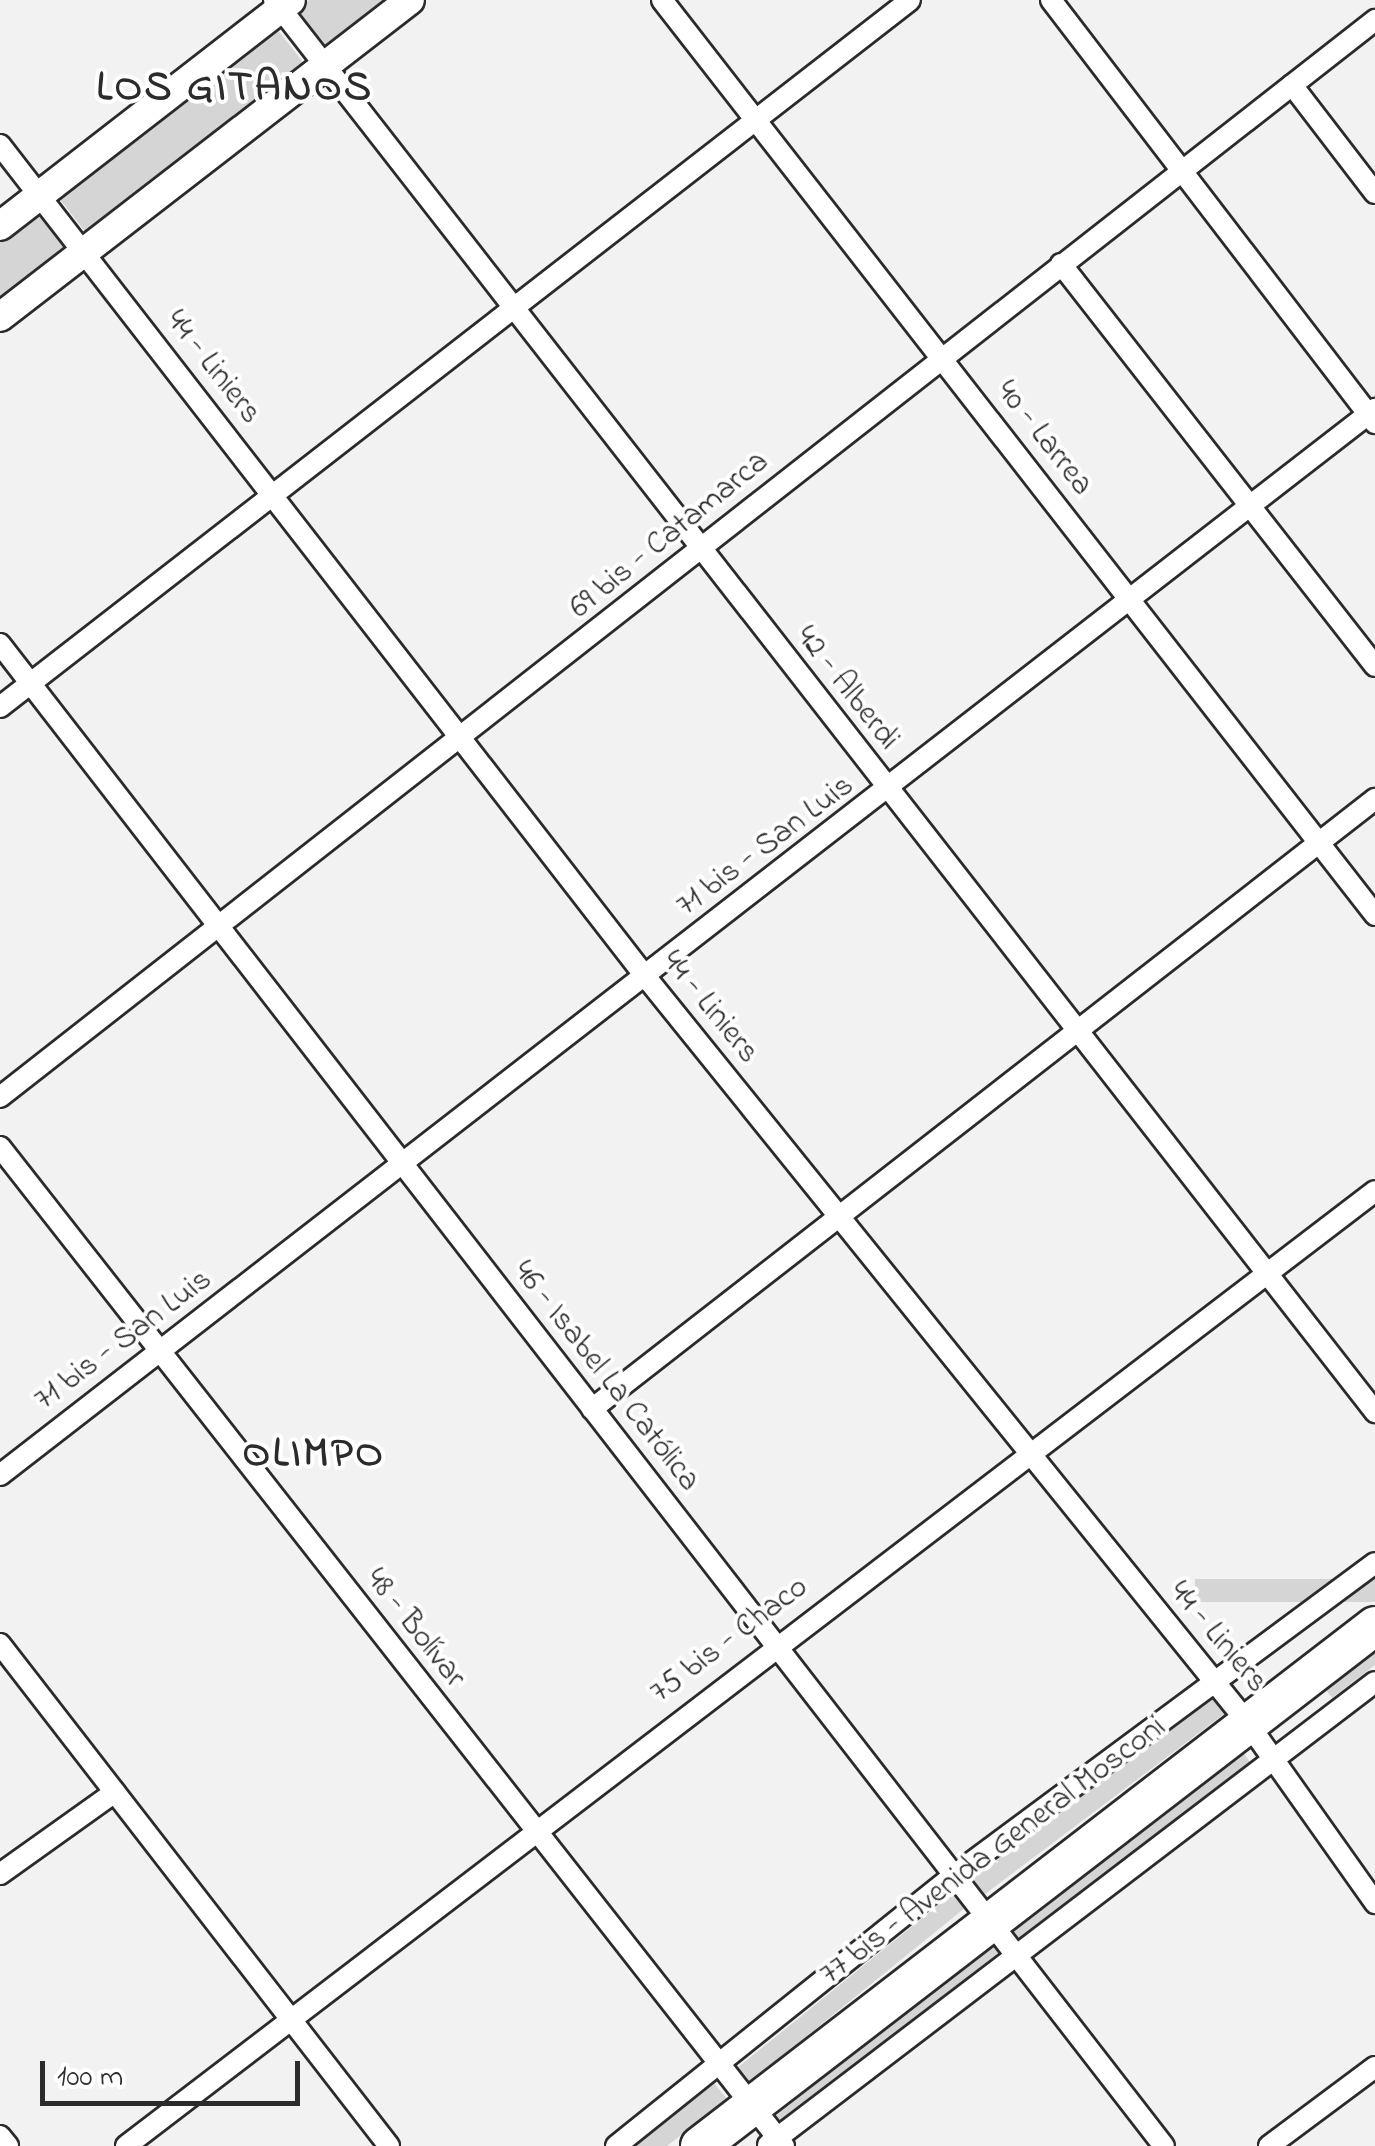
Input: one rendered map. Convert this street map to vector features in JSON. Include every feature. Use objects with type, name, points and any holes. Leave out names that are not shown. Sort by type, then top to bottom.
[{"type":"highway","name":"77 bis - Avenida General Mosconi","points":[[700,2146],[990,1916],[1375,1626]]},
{"type":"main road","points":[[0,317],[410,0]]},
{"type":"main road","points":[[0,226],[282,3]]},
{"type":"street","name":"40 - Larrea","points":[[662,0],[1375,915]]},
{"type":"street","points":[[0,706],[275,498],[910,0]]},
{"type":"street","points":[[1051,0],[1373,416]]},
{"type":"street","name":"42 - Alberdi","points":[[282,3],[324,66],[512,311],[1076,1036],[1375,1412]]},
{"type":"street","name":"69 bis - Catamarca","points":[[0,1096],[463,740],[941,356],[1183,174],[1375,20]]},
{"type":"street","points":[[1292,85],[1375,194]]},
{"type":"street","name":"44 - Liniers","points":[[0,145],[646,976],[1024,1452],[1247,1722],[1269,1763],[1375,1904]]},
{"type":"street","points":[[1061,264],[1375,666]]},
{"type":"street","name":"71 bis - San Luis","points":[[0,1475],[158,1350],[406,1168],[646,976],[888,792],[1128,598],[1373,416]]},
{"type":"street","name":"46 - Isabel La Católica","points":[[0,644],[222,925],[953,1876],[990,1916],[1164,2146]]},
{"type":"street","points":[[592,1409],[1076,1036],[1375,798]]},
{"type":"street","name":"48 - Bolívar","points":[[0,1147],[752,2105],[776,2143]]},
{"type":"street","name":"75 bis - Chaco","points":[[126,2146],[531,1828],[1375,1190]]},
{"type":"street","name":"77 bis - Avenida General Mosconi","points":[[616,2146],[953,1876],[1375,1563]]},
{"type":"street","points":[[0,1644],[388,2146]]},
{"type":"street","points":[[776,2143],[1017,1953],[1375,1682]]},
{"type":"street","points":[[3,1867],[115,1792]]},
{"type":"street","points":[[1269,2146],[1375,2067]]},
{"type":"street","points":[[0,2136],[8,2146]]},
{"type":"shaded area","points":[[309,0],[389,0],[328,48],[297,9]]},
{"type":"shaded area","points":[[274,25],[305,64],[87,234],[57,195]]},
{"type":"shaded area","points":[[36,212],[67,251],[0,303],[0,240]]},
{"type":"shaded area","points":[[1195,1579],[1375,1579],[1375,1602],[1195,1602]]},
{"type":"shaded area","points":[[1375,1642],[1375,1665],[1332,1698],[1321,1683]]},
{"type":"shaded area","points":[[1216,1695],[1228,1711],[984,1895],[972,1879]]},
{"type":"shaded area","points":[[1238,1747],[1250,1762],[1024,1945],[1012,1930]]},
{"type":"shaded area","points":[[952,1894],[964,1909],[746,2086],[734,2071]]},
{"type":"shaded area","points":[[992,1941],[1000,1951],[782,2128],[774,2118]]},
{"type":"shaded area","points":[[713,2082],[727,2099],[667,2146],[631,2146]]},
{"type":"district","name":"LOS GITANOS","points":[[235,89]]},
{"type":"district","name":"OLIMPO","points":[[314,1455]]}]
